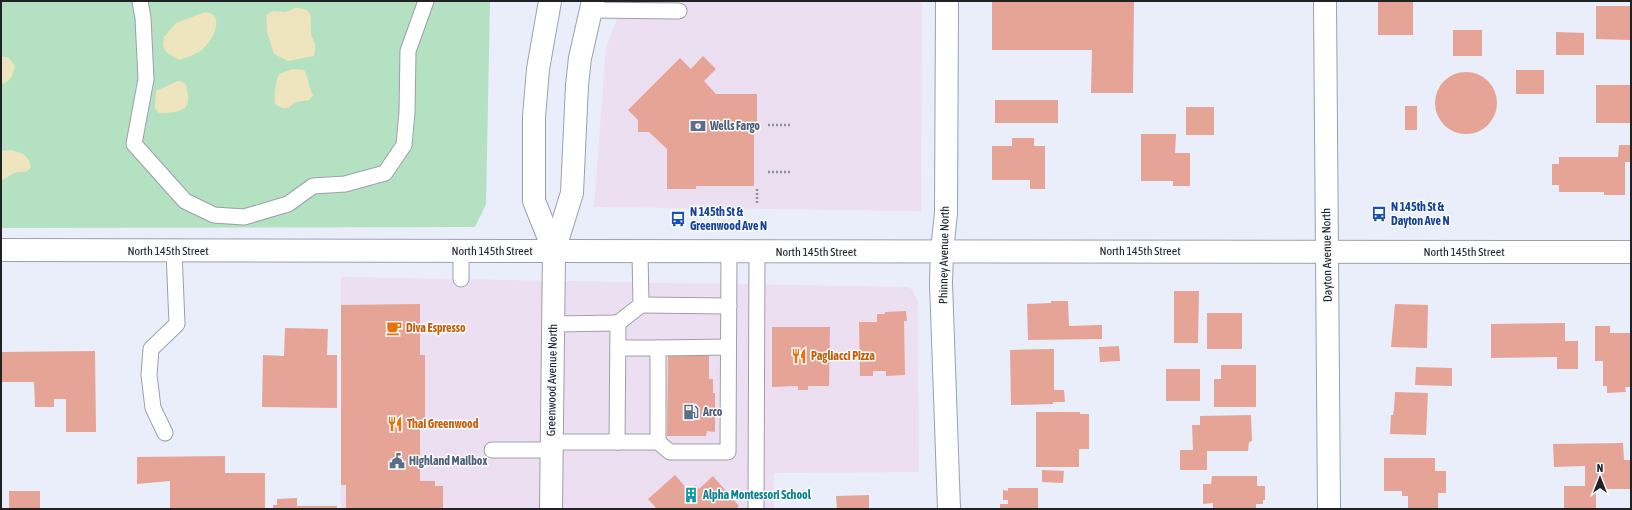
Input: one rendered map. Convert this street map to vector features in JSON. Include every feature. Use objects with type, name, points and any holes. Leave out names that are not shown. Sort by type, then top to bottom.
[{"type":"main road","name":"Greenwood Avenue North","points":[[538,1],[543,33],[534,117],[534,201],[554,252]]},
{"type":"main road","points":[[543,33],[550,1]]},
{"type":"main road","name":"Phinney Avenue North","points":[[948,1],[946,214],[942,251],[949,509]]},
{"type":"main road","name":"Dayton Avenue North","points":[[1325,1],[1329,509]]},
{"type":"main road","name":"Greenwood Avenue North","points":[[551,509],[554,252],[572,193],[577,85],[580,58],[592,5]]},
{"type":"main road","name":"North 145th Street","points":[[1,250],[554,252],[1631,252]]},
{"type":"lane","points":[[140,1],[143,18],[146,79],[134,144],[185,201],[214,215],[244,217],[288,204],[313,186],[345,184],[385,173],[404,145],[407,112],[408,51],[426,1]]},
{"type":"lane","points":[[592,5],[679,11]]},
{"type":"lane","points":[[165,433],[153,408],[149,375],[151,349],[177,324],[174,251]]},
{"type":"lane","points":[[461,251],[461,279]]},
{"type":"lane","points":[[640,252],[641,305]]},
{"type":"lane","points":[[492,450],[617,442],[658,442],[670,452],[728,452],[729,252]]},
{"type":"lane","points":[[756,509],[758,252]]},
{"type":"lane","points":[[553,324],[618,323],[641,305],[729,306]]},
{"type":"lane","points":[[617,442],[619,348],[618,323]]},
{"type":"lane","points":[[619,348],[728,347]]},
{"type":"lane","points":[[658,348],[658,442]]},
{"type":"path","points":[[768,125],[790,125]]},
{"type":"path","points":[[768,172],[790,172]]},
{"type":"path","points":[[757,190],[757,204]]},
{"type":"shaded area","points":[[624,1],[922,1],[921,211],[594,207],[606,47]]},
{"type":"shaded area","points":[[341,277],[908,287],[913,290],[918,303],[919,472],[774,473],[774,509],[341,509]]},
{"type":"green space","points":[[1,1],[490,1],[486,204],[475,227],[1,228]]},
{"type":"sand","points":[[295,8],[306,10],[310,14],[311,32],[315,45],[315,51],[314,56],[288,61],[274,54],[267,32],[266,15],[272,11],[286,12]]},
{"type":"sand","points":[[205,12],[212,14],[215,18],[216,24],[212,37],[204,48],[195,54],[179,60],[166,52],[163,45],[164,37],[176,23]]},
{"type":"sand","points":[[1,56],[9,58],[15,66],[11,77],[8,81],[2,84]]},
{"type":"sand","points":[[293,69],[304,70],[313,95],[310,100],[296,102],[288,108],[282,108],[275,104],[275,93],[279,74]]},
{"type":"sand","points":[[178,81],[185,83],[188,99],[185,108],[175,112],[159,113],[155,108],[156,91]]},
{"type":"sand","points":[[11,150],[25,155],[29,160],[31,168],[26,172],[18,172],[1,181],[1,151]]},
{"type":"building","points":[[992,1],[1134,1],[1133,93],[1091,93],[1092,50],[992,50]]},
{"type":"building","points":[[1378,1],[1413,1],[1413,35],[1378,35]]},
{"type":"building","points":[[1596,6],[1630,6],[1630,40],[1596,39]]},
{"type":"building","points":[[1453,30],[1482,30],[1482,56],[1453,56]]},
{"type":"building","points":[[1556,32],[1584,33],[1584,55],[1556,55]]},
{"type":"building","name":"Wells Fargo","points":[[703,56],[716,69],[704,81],[716,94],[757,94],[757,132],[754,132],[754,186],[696,186],[696,189],[667,189],[667,149],[649,132],[638,132],[638,120],[628,110],[680,58],[691,69]]},
{"type":"building","points":[[1516,70],[1544,70],[1544,94],[1516,94]]},
{"type":"building","points":[[1466,72],[1478,75],[1488,81],[1494,91],[1497,103],[1494,115],[1488,125],[1478,131],[1466,134],[1454,131],[1444,125],[1438,115],[1435,103],[1438,91],[1444,81],[1454,75]]},
{"type":"building","points":[[1596,85],[1630,85],[1630,123],[1596,123]]},
{"type":"building","points":[[995,100],[1058,100],[1058,123],[995,123]]},
{"type":"building","points":[[1405,106],[1417,106],[1417,130],[1405,130]]},
{"type":"building","points":[[1186,107],[1214,107],[1214,135],[1186,135]]},
{"type":"building","points":[[1141,134],[1176,134],[1175,153],[1190,153],[1190,186],[1173,186],[1173,181],[1141,181]]},
{"type":"building","points":[[1012,138],[1034,138],[1034,146],[1045,146],[1045,189],[1030,189],[1030,180],[992,180],[992,146],[1012,146]]},
{"type":"building","points":[[1619,145],[1631,145],[1631,162],[1625,162],[1625,195],[1604,195],[1604,192],[1559,192],[1559,185],[1552,185],[1552,164],[1559,164],[1559,157],[1618,157]]},
{"type":"building","points":[[1174,291],[1199,291],[1198,343],[1174,343]]},
{"type":"building","points":[[1051,301],[1068,301],[1069,326],[1102,325],[1102,339],[1028,340],[1027,304],[1051,303]]},
{"type":"building","points":[[420,304],[420,355],[425,355],[425,428],[420,428],[420,481],[435,481],[435,486],[443,486],[443,509],[346,509],[346,485],[341,485],[341,305]]},
{"type":"building","points":[[1395,304],[1428,305],[1427,348],[1391,347]]},
{"type":"building","points":[[906,311],[907,321],[904,321],[905,375],[886,376],[886,371],[873,371],[873,376],[860,376],[859,322],[877,322],[877,314]]},
{"type":"building","points":[[1207,313],[1242,313],[1242,349],[1207,349]]},
{"type":"building","points":[[1565,323],[1565,341],[1578,341],[1578,369],[1557,369],[1557,357],[1491,358],[1491,324]]},
{"type":"building","points":[[1595,326],[1610,326],[1610,333],[1631,333],[1631,387],[1625,387],[1626,392],[1607,393],[1607,386],[1603,386],[1603,361],[1595,361]]},
{"type":"building","points":[[772,327],[830,327],[829,386],[808,386],[808,390],[798,390],[798,386],[772,387]]},
{"type":"building","points":[[285,328],[328,329],[327,355],[337,355],[337,408],[262,407],[263,355],[284,356]]},
{"type":"building","points":[[1119,346],[1120,361],[1100,362],[1099,347]]},
{"type":"building","points":[[1054,349],[1054,390],[1064,390],[1065,402],[1053,402],[1053,404],[1011,405],[1010,350]]},
{"type":"building","points":[[95,351],[96,432],[66,432],[66,399],[54,399],[54,407],[35,407],[34,382],[1,382],[1,352]]},
{"type":"building","name":"Arco","points":[[668,351],[709,351],[709,379],[713,379],[713,393],[715,393],[715,432],[707,431],[706,436],[667,436]]},
{"type":"building","points":[[1221,365],[1256,365],[1256,407],[1214,407],[1214,379],[1221,379]]},
{"type":"building","points":[[1416,367],[1452,368],[1452,386],[1415,385]]},
{"type":"building","points":[[1166,369],[1200,369],[1200,401],[1166,401]]},
{"type":"building","points":[[1395,392],[1428,393],[1426,435],[1390,434],[1391,415],[1393,415]]},
{"type":"building","points":[[1036,412],[1080,412],[1080,414],[1089,414],[1089,449],[1079,449],[1079,467],[1036,467]]},
{"type":"building","points":[[1251,415],[1252,441],[1249,442],[1248,451],[1207,451],[1207,470],[1180,470],[1180,450],[1193,450],[1192,425],[1200,425],[1200,416]]},
{"type":"building","points":[[1623,443],[1624,460],[1631,460],[1631,489],[1596,489],[1596,509],[1564,509],[1564,486],[1585,486],[1585,466],[1554,467],[1553,444]]},
{"type":"building","points":[[225,456],[225,473],[265,473],[265,509],[170,508],[170,481],[137,484],[137,457]]},
{"type":"building","points":[[1384,458],[1435,458],[1435,471],[1446,471],[1446,493],[1438,493],[1438,509],[1408,509],[1408,496],[1402,496],[1402,491],[1384,491]]},
{"type":"building","points":[[1042,470],[1064,471],[1063,483],[1042,482]]},
{"type":"building","name":"Alpha Montessori School","points":[[675,475],[689,491],[696,485],[699,489],[713,476],[739,506],[736,509],[657,509],[648,499]]},
{"type":"building","points":[[1212,476],[1257,476],[1257,486],[1265,486],[1265,500],[1263,500],[1263,504],[1256,504],[1256,509],[1213,509],[1213,503],[1203,504],[1203,484],[1211,484]]},
{"type":"building","points":[[1008,488],[1038,488],[1038,509],[1000,509],[1000,504],[1008,504],[1008,500],[1003,500],[1003,490],[1008,491]]},
{"type":"building","points":[[9,491],[40,491],[40,509],[9,509]]},
{"type":"building","points":[[869,495],[869,508],[873,509],[837,509],[836,496]]},
{"type":"building","points":[[297,498],[297,506],[337,506],[337,509],[273,509],[273,505],[277,505],[277,499]]},
{"type":"place","name":"Wells Fargo","points":[[698,126]]},
{"type":"place","name":"N 145th St & Dayton Ave N","points":[[1379,214]]},
{"type":"place","name":"N 145th St & Greenwood Ave N","points":[[678,219]]},
{"type":"place","name":"Diva Espresso","points":[[394,328]]},
{"type":"place","name":"Pagliacci Pizza","points":[[799,356]]},
{"type":"place","name":"Arco","points":[[691,412]]},
{"type":"place","name":"Thai Greenwood","points":[[395,424]]},
{"type":"place","name":"Highland Mailbox","points":[[397,461]]},
{"type":"place","name":"Alpha Montessori School","points":[[691,495]]}]
